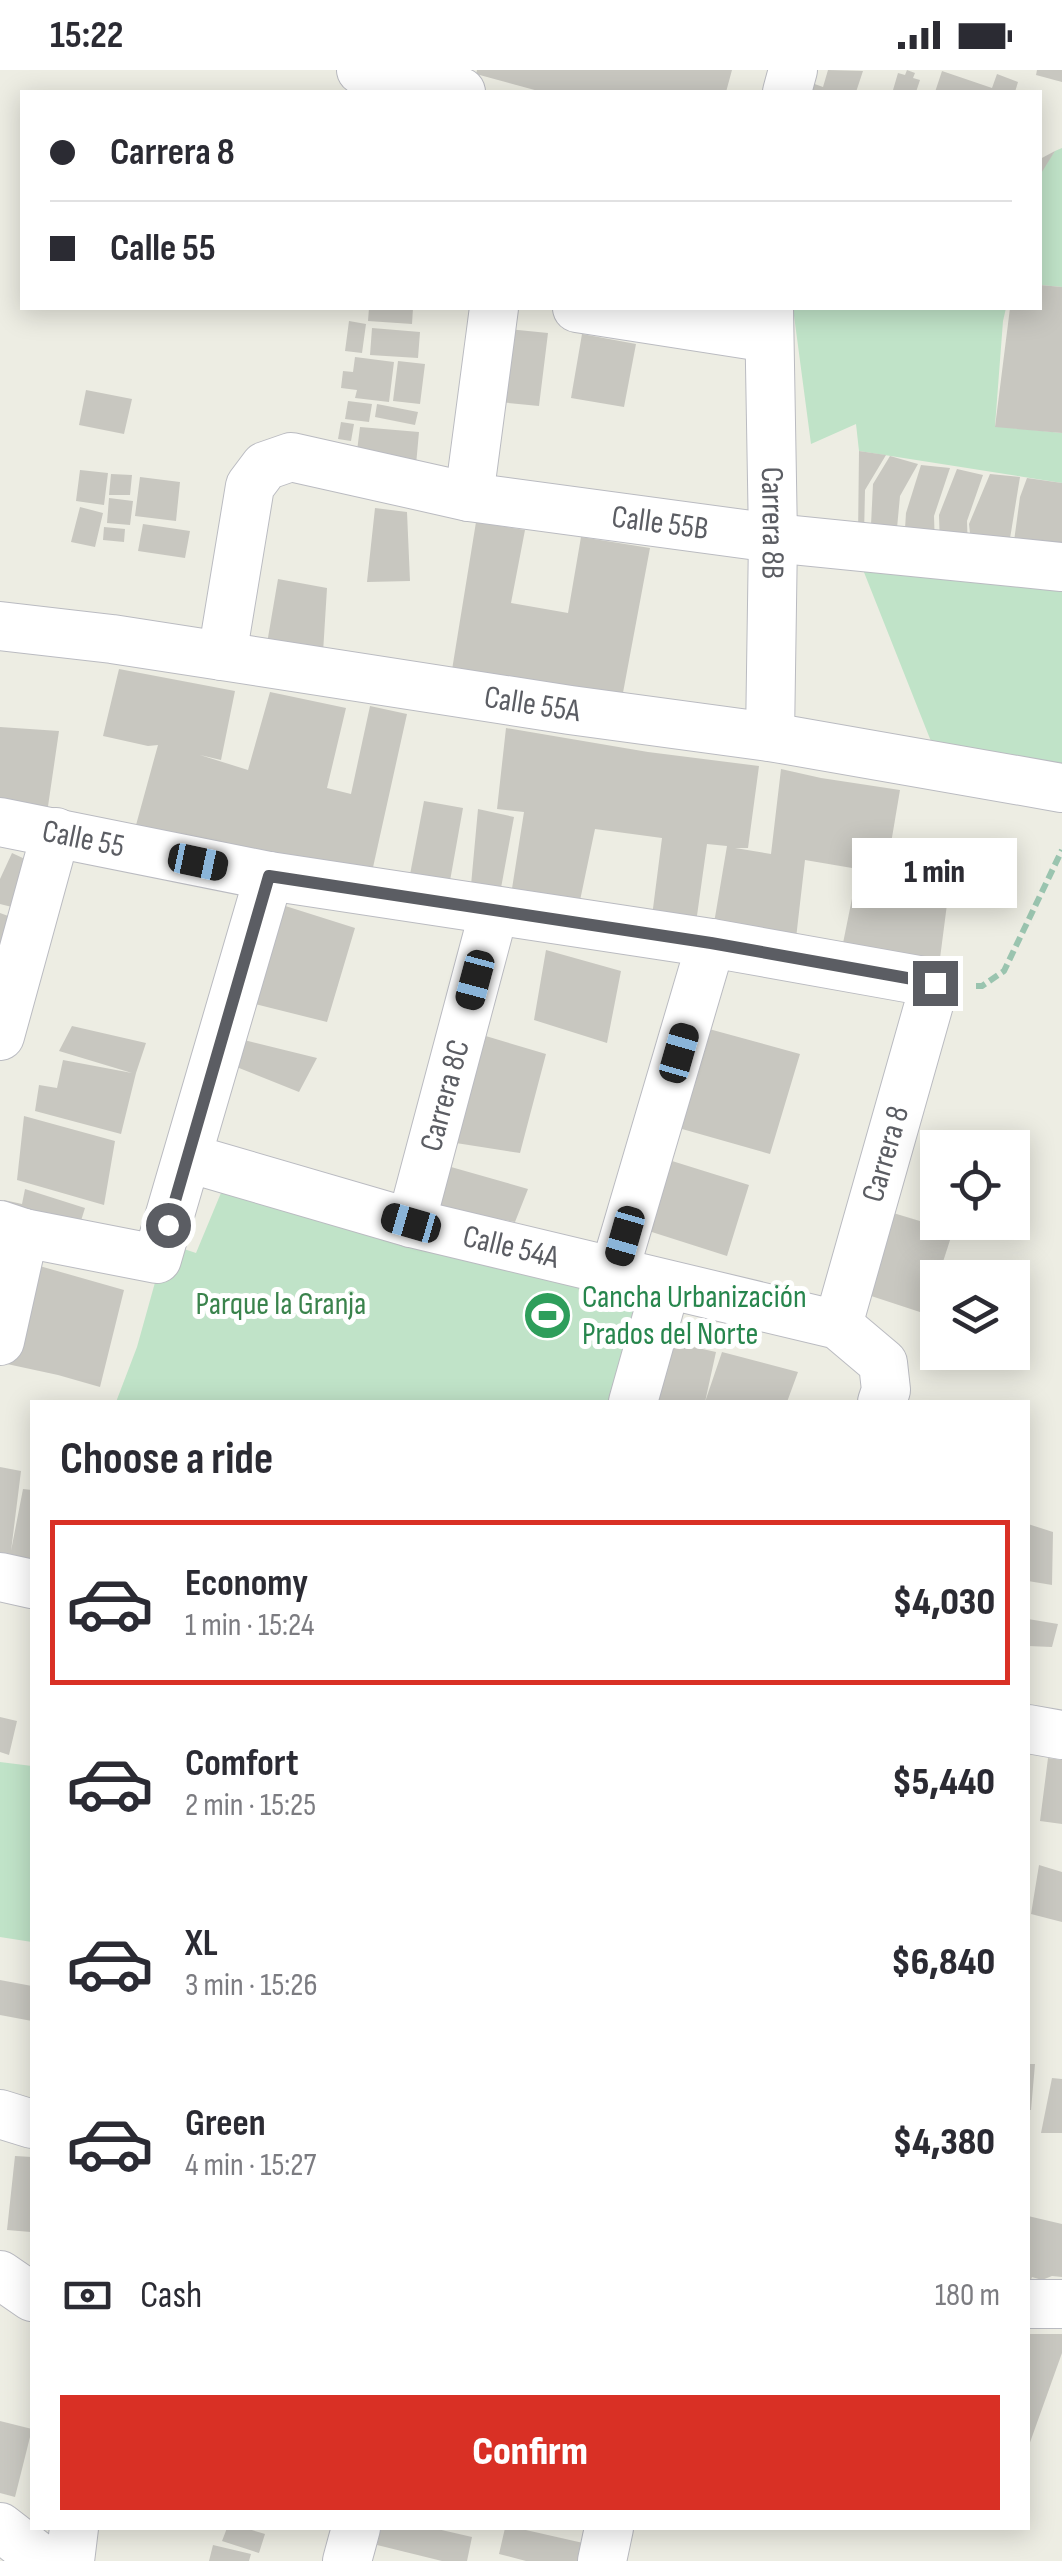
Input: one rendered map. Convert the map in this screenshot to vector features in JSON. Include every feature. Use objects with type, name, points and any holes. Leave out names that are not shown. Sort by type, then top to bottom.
[{"type":"street","points":[[361,70],[452,90]]},
{"type":"street","points":[[469,497],[494,310]]},
{"type":"street","points":[[603,310],[769,323]]},
{"type":"street","name":"Carrera 8B","points":[[769,323],[773,538],[770,738]]},
{"type":"street","name":"Calle 55B","points":[[222,656],[250,486],[265,466],[291,456],[469,497],[773,538],[1062,567]]},
{"type":"street","name":"Calle 55A","points":[[0,626],[112,639],[770,738],[1062,788]]},
{"type":"street","name":"Calle 55","points":[[0,822],[269,876],[711,943],[935,983]]},
{"type":"street","points":[[0,1036],[56,832]]},
{"type":"street","points":[[0,1341],[12,1229],[157,1259],[269,876]]},
{"type":"street","name":"Carrera 8C","points":[[411,1223],[494,911]]},
{"type":"street","points":[[614,1272],[711,943]]},
{"type":"street","name":"Carrera 8","points":[[838,1324],[935,983]]},
{"type":"street","name":"Calle 54A","points":[[188,1158],[411,1223],[838,1324],[882,1383]]},
{"type":"street","points":[[634,1400],[666,1285]]},
{"type":"street","points":[[0,1577],[30,1584]]},
{"type":"street","points":[[1030,1729],[1062,1734]]},
{"type":"street","points":[[0,2114],[30,2123]]},
{"type":"street","points":[[0,2275],[30,2296]]},
{"type":"street","points":[[1030,2304],[1062,2304]]},
{"type":"street","points":[[0,2527],[44,2561]]},
{"type":"street","points":[[70,2561],[74,2530]]},
{"type":"street","points":[[347,2561],[355,2530]]},
{"type":"street","points":[[602,2561],[609,2530]]},
{"type":"path","points":[[935,983],[982,986],[1004,971],[1062,850]]},
{"type":"green space","points":[[1062,148],[1062,287],[1042,285],[1042,169],[1055,151]]},
{"type":"green space","points":[[793,310],[1006,310],[995,426],[1062,433],[1062,483],[859,451],[856,424],[811,444]]},
{"type":"green space","points":[[852,542],[1062,554],[1062,783],[940,764]]},
{"type":"green space","name":"Parque la Granja","points":[[223,1188],[647,1301],[620,1400],[117,1400],[137,1347],[166,1243],[196,1253]]},
{"type":"green space","points":[[0,1762],[30,1766],[30,1942],[0,1937]]},
{"type":"building","points":[[477,70],[732,70],[727,90],[535,90],[476,74]]},
{"type":"building","points":[[828,70],[863,71],[857,90],[807,90],[809,82],[823,87]]},
{"type":"building","points":[[907,70],[915,73],[913,78],[920,80],[917,90],[893,90],[898,73],[905,75]]},
{"type":"building","points":[[1037,70],[1062,70],[1062,82],[1036,75]]},
{"type":"building","points":[[942,71],[992,88],[997,74],[1018,82],[1016,90],[936,90]]},
{"type":"building","points":[[1055,151],[1042,172],[1042,158]]},
{"type":"building","points":[[1042,285],[1062,287],[1062,433],[995,427],[1010,310],[1042,310]]},
{"type":"building","points":[[369,310],[413,310],[412,324],[368,321]]},
{"type":"building","points":[[349,321],[366,324],[362,353],[345,351]]},
{"type":"building","points":[[372,328],[420,332],[418,358],[370,355]]},
{"type":"building","points":[[508,329],[548,333],[539,406],[499,402]]},
{"type":"building","points":[[582,334],[636,344],[624,407],[571,398]]},
{"type":"building","points":[[355,357],[394,362],[389,402],[355,398],[357,390],[341,388],[343,371],[353,372]]},
{"type":"building","points":[[398,361],[425,364],[420,404],[393,401]]},
{"type":"building","points":[[86,390],[132,399],[124,434],[79,425]]},
{"type":"building","points":[[348,401],[372,404],[369,422],[345,419]]},
{"type":"building","points":[[377,404],[418,412],[415,425],[375,417]]},
{"type":"building","points":[[341,422],[354,424],[351,441],[338,439]]},
{"type":"building","points":[[360,427],[419,432],[416,465],[356,459]]},
{"type":"building","points":[[859,451],[886,455],[865,490],[864,536],[858,537]]},
{"type":"building","points":[[890,456],[918,464],[900,496],[896,539],[871,525],[873,484]]},
{"type":"building","points":[[921,465],[950,468],[934,516],[935,548],[904,545],[906,513]]},
{"type":"building","points":[[957,469],[983,475],[967,521],[968,551],[940,549],[939,515]]},
{"type":"building","points":[[80,470],[108,473],[104,505],[76,501]]},
{"type":"building","points":[[111,474],[132,475],[130,495],[109,495]]},
{"type":"building","points":[[990,474],[1020,477],[1007,557],[972,552],[969,524]]},
{"type":"building","points":[[140,477],[180,482],[176,521],[135,516]]},
{"type":"building","points":[[1027,478],[1062,483],[1062,559],[1012,556],[1020,497]]},
{"type":"building","points":[[109,498],[133,501],[130,525],[107,523]]},
{"type":"building","points":[[80,507],[103,513],[95,547],[71,542]]},
{"type":"building","points":[[375,508],[407,512],[410,581],[367,582]]},
{"type":"building","points":[[476,522],[525,530],[511,603],[568,613],[581,537],[650,548],[622,698],[451,676]]},
{"type":"building","points":[[143,524],[190,531],[185,558],[138,551]]},
{"type":"building","points":[[104,527],[125,529],[124,542],[103,540]]},
{"type":"building","points":[[278,579],[327,588],[322,669],[264,661]]},
{"type":"building","points":[[119,669],[235,691],[221,760],[200,755],[248,770],[270,692],[346,708],[327,788],[351,794],[370,706],[407,714],[368,890],[133,836],[158,745],[103,736]]},
{"type":"building","points":[[0,727],[59,731],[46,820],[0,811]]},
{"type":"building","points":[[506,728],[759,766],[748,848],[735,848],[771,854],[781,769],[900,790],[886,873],[950,881],[939,966],[841,953],[858,869],[805,860],[795,947],[712,935],[727,846],[707,844],[695,930],[651,924],[662,838],[595,829],[578,910],[511,895],[524,812],[497,809]]},
{"type":"building","points":[[424,801],[463,808],[448,892],[408,885]]},
{"type":"building","points":[[478,809],[514,817],[501,888],[471,885]]},
{"type":"building","points":[[12,853],[40,866],[20,909],[0,904],[0,879]]},
{"type":"building","points":[[279,904],[355,928],[327,1022],[243,1001]]},
{"type":"building","points":[[0,913],[22,921],[0,965]]},
{"type":"building","points":[[546,950],[621,971],[607,1043],[534,1020]]},
{"type":"building","points":[[72,1026],[146,1043],[121,1134],[35,1111],[39,1085],[57,1088],[63,1060],[132,1073],[59,1051]]},
{"type":"building","points":[[709,1029],[800,1054],[770,1154],[668,1125]]},
{"type":"building","points":[[479,1034],[546,1054],[520,1153],[456,1143]]},
{"type":"building","points":[[240,1039],[317,1058],[299,1092],[229,1064]]},
{"type":"building","points":[[24,1116],[115,1141],[104,1205],[17,1180]]},
{"type":"building","points":[[656,1156],[749,1185],[727,1256],[633,1226]]},
{"type":"building","points":[[444,1165],[528,1189],[515,1222],[427,1206]]},
{"type":"building","points":[[25,1189],[85,1208],[75,1240],[2,1219],[4,1200],[22,1204]]},
{"type":"building","points":[[880,1209],[920,1221],[920,1240],[950,1240],[944,1260],[920,1260],[920,1312],[859,1292]]},
{"type":"building","points":[[29,1263],[124,1290],[100,1387],[7,1364]]},
{"type":"building","points":[[666,1336],[681,1339],[680,1344],[716,1352],[705,1400],[656,1400]]},
{"type":"building","points":[[722,1352],[798,1372],[788,1400],[706,1400]]},
{"type":"building","points":[[0,1467],[21,1471],[11,1551],[23,1489],[30,1490],[30,1569],[0,1562]]},
{"type":"building","points":[[1030,1525],[1053,1532],[1052,1585],[1030,1581]]},
{"type":"building","points":[[1030,1619],[1058,1624],[1052,1647],[1030,1646]]},
{"type":"building","points":[[0,1717],[17,1721],[9,1755],[0,1752]]},
{"type":"building","points":[[1048,1758],[1062,1760],[1062,1824],[1040,1821]]},
{"type":"building","points":[[1039,1865],[1062,1872],[1062,1922],[1031,1914]]},
{"type":"building","points":[[0,1980],[30,1986],[30,2021],[0,2015]]},
{"type":"building","points":[[1030,2064],[1035,2064],[1031,2110]]},
{"type":"building","points":[[1052,2078],[1062,2079],[1062,2133],[1041,2133]]},
{"type":"building","points":[[15,2156],[30,2157],[30,2232],[7,2230]]},
{"type":"building","points":[[1030,2216],[1062,2224],[1062,2277],[1032,2277],[1030,2282]]},
{"type":"building","points":[[1030,2334],[1062,2334],[1062,2353],[1030,2442]]},
{"type":"building","points":[[0,2421],[30,2428],[30,2437],[15,2497],[0,2493]]},
{"type":"building","points":[[226,2530],[265,2534],[259,2553],[222,2541]]},
{"type":"building","points":[[381,2530],[442,2530],[472,2537],[467,2561],[442,2561],[377,2545]]},
{"type":"building","points":[[505,2530],[526,2530],[592,2545],[588,2561],[526,2561],[499,2554]]},
{"type":"building","points":[[213,2545],[251,2554],[249,2561],[209,2561]]},
{"type":"place","name":"Cancha Urbanización Prados del Norte","points":[[547,1315]]},
{"type":"route","points":[[168,1225],[269,876],[711,943],[935,983]]}]
